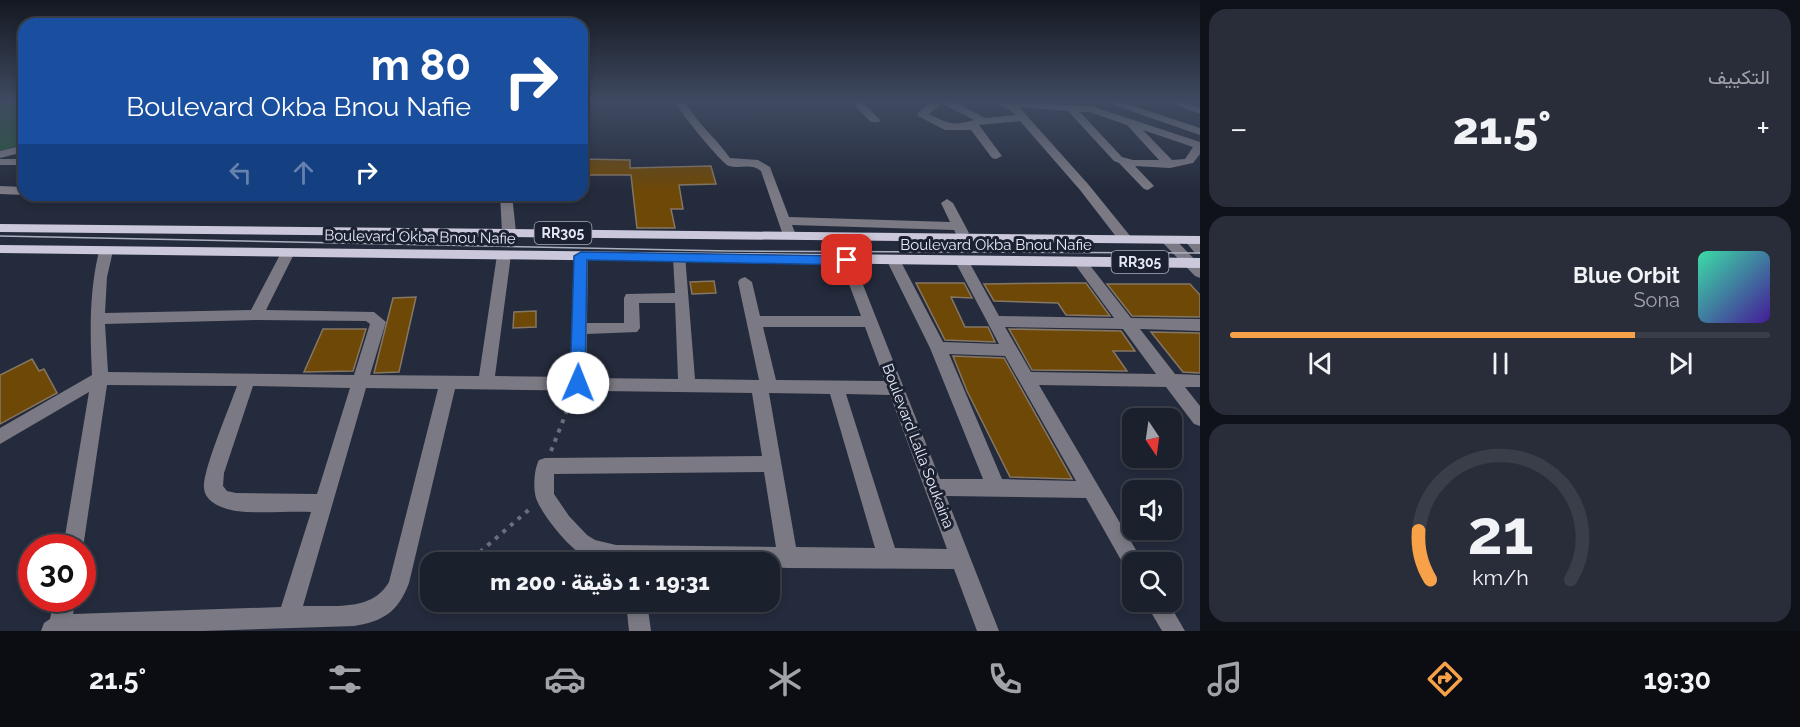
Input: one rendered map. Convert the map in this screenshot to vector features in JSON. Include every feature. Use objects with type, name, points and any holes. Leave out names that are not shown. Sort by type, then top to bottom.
[{"type":"main road","name":"Boulevard Okba Bnou Nafie","points":[[0,228],[789,235],[961,231],[1197,243]]},
{"type":"main road","name":"Boulevard Okba Bnou Nafie","points":[[0,249],[1195,263]]},
{"type":"street","points":[[703,131],[726,160],[733,163],[758,163],[766,169],[789,235]]},
{"type":"street","points":[[982,131],[996,156]]},
{"type":"street","points":[[1038,131],[1126,240]]},
{"type":"street","points":[[1092,131],[1114,156],[1124,162],[1148,186]]},
{"type":"street","points":[[1141,131],[1176,163],[1200,170]]},
{"type":"street","points":[[1124,162],[1176,163],[1188,161],[1200,146],[1158,131]]},
{"type":"street","points":[[0,155],[18,150]]},
{"type":"street","points":[[0,162],[18,162]]},
{"type":"street","points":[[0,190],[18,191]]},
{"type":"street","points":[[506,201],[509,232]]},
{"type":"street","points":[[784,221],[961,231],[947,203]]},
{"type":"street","points":[[1168,240],[1195,263],[1200,273]]},
{"type":"street","points":[[75,534],[100,378],[97,319],[100,277],[106,251]]},
{"type":"street","points":[[256,315],[288,252]]},
{"type":"street","points":[[486,382],[504,255]]},
{"type":"street","points":[[578,383],[581,256]]},
{"type":"street","points":[[680,258],[687,386]]},
{"type":"street","name":"Boulevard Lalla Soukaina","points":[[847,260],[988,631]]},
{"type":"street","points":[[894,261],[938,348],[996,487]]},
{"type":"street","points":[[962,261],[1010,350],[1127,552]]},
{"type":"street","points":[[1080,262],[1200,419]]},
{"type":"street","points":[[745,282],[754,321],[788,558]]},
{"type":"street","points":[[579,329],[632,328],[631,298],[682,298]]},
{"type":"street","points":[[97,319],[256,315],[374,317],[378,322],[289,617]]},
{"type":"street","points":[[754,321],[870,322]]},
{"type":"street","points":[[995,321],[1200,325]]},
{"type":"street","points":[[938,348],[1010,350]]},
{"type":"street","points":[[0,437],[100,378],[896,388]]},
{"type":"street","points":[[1027,378],[1200,381]]},
{"type":"street","points":[[247,380],[215,473],[213,489],[221,498],[236,502],[323,503]]},
{"type":"street","points":[[61,612],[56,628],[368,613],[380,609],[395,594],[448,382]]},
{"type":"street","points":[[836,387],[888,558]]},
{"type":"street","points":[[601,552],[580,542],[562,522],[545,496],[545,466],[773,464]]},
{"type":"street","points":[[935,488],[1090,490]]},
{"type":"street","points":[[780,558],[961,559]]},
{"type":"street","points":[[638,612],[640,631]]},
{"type":"street","points":[[1162,612],[1174,631]]},
{"type":"path","points":[[545,466],[578,383]]},
{"type":"path","points":[[480,552],[545,496]]},
{"type":"green space","points":[[0,131],[18,131],[18,146],[0,151]]},
{"type":"building","points":[[588,159],[630,160],[630,168],[711,166],[716,184],[679,185],[683,209],[671,209],[675,228],[637,228],[631,175],[588,175]]},
{"type":"building","points":[[714,281],[716,293],[692,294],[690,282]]},
{"type":"building","points":[[916,283],[964,283],[972,298],[951,297],[965,327],[988,327],[995,342],[945,340]]},
{"type":"building","points":[[1086,283],[1110,316],[1066,315],[1058,303],[994,301],[984,284]]},
{"type":"building","points":[[1107,284],[1190,284],[1200,295],[1200,317],[1132,316]]},
{"type":"building","points":[[416,297],[399,372],[374,373],[393,298]]},
{"type":"building","points":[[536,311],[536,327],[513,328],[514,312]]},
{"type":"building","points":[[323,329],[366,329],[353,371],[304,372]]},
{"type":"building","points":[[1009,329],[1121,331],[1135,351],[1113,351],[1127,371],[1032,370]]},
{"type":"building","points":[[1151,332],[1200,333],[1200,373],[1183,372]]},
{"type":"building","points":[[953,356],[1004,358],[1072,479],[1010,477],[967,391]]},
{"type":"building","points":[[32,359],[39,371],[44,369],[57,393],[0,424],[0,375]]},
{"type":"tram line","points":[[0,236],[728,251],[1200,253]]},
{"type":"route","points":[[578,383],[581,256],[847,260]]}]
